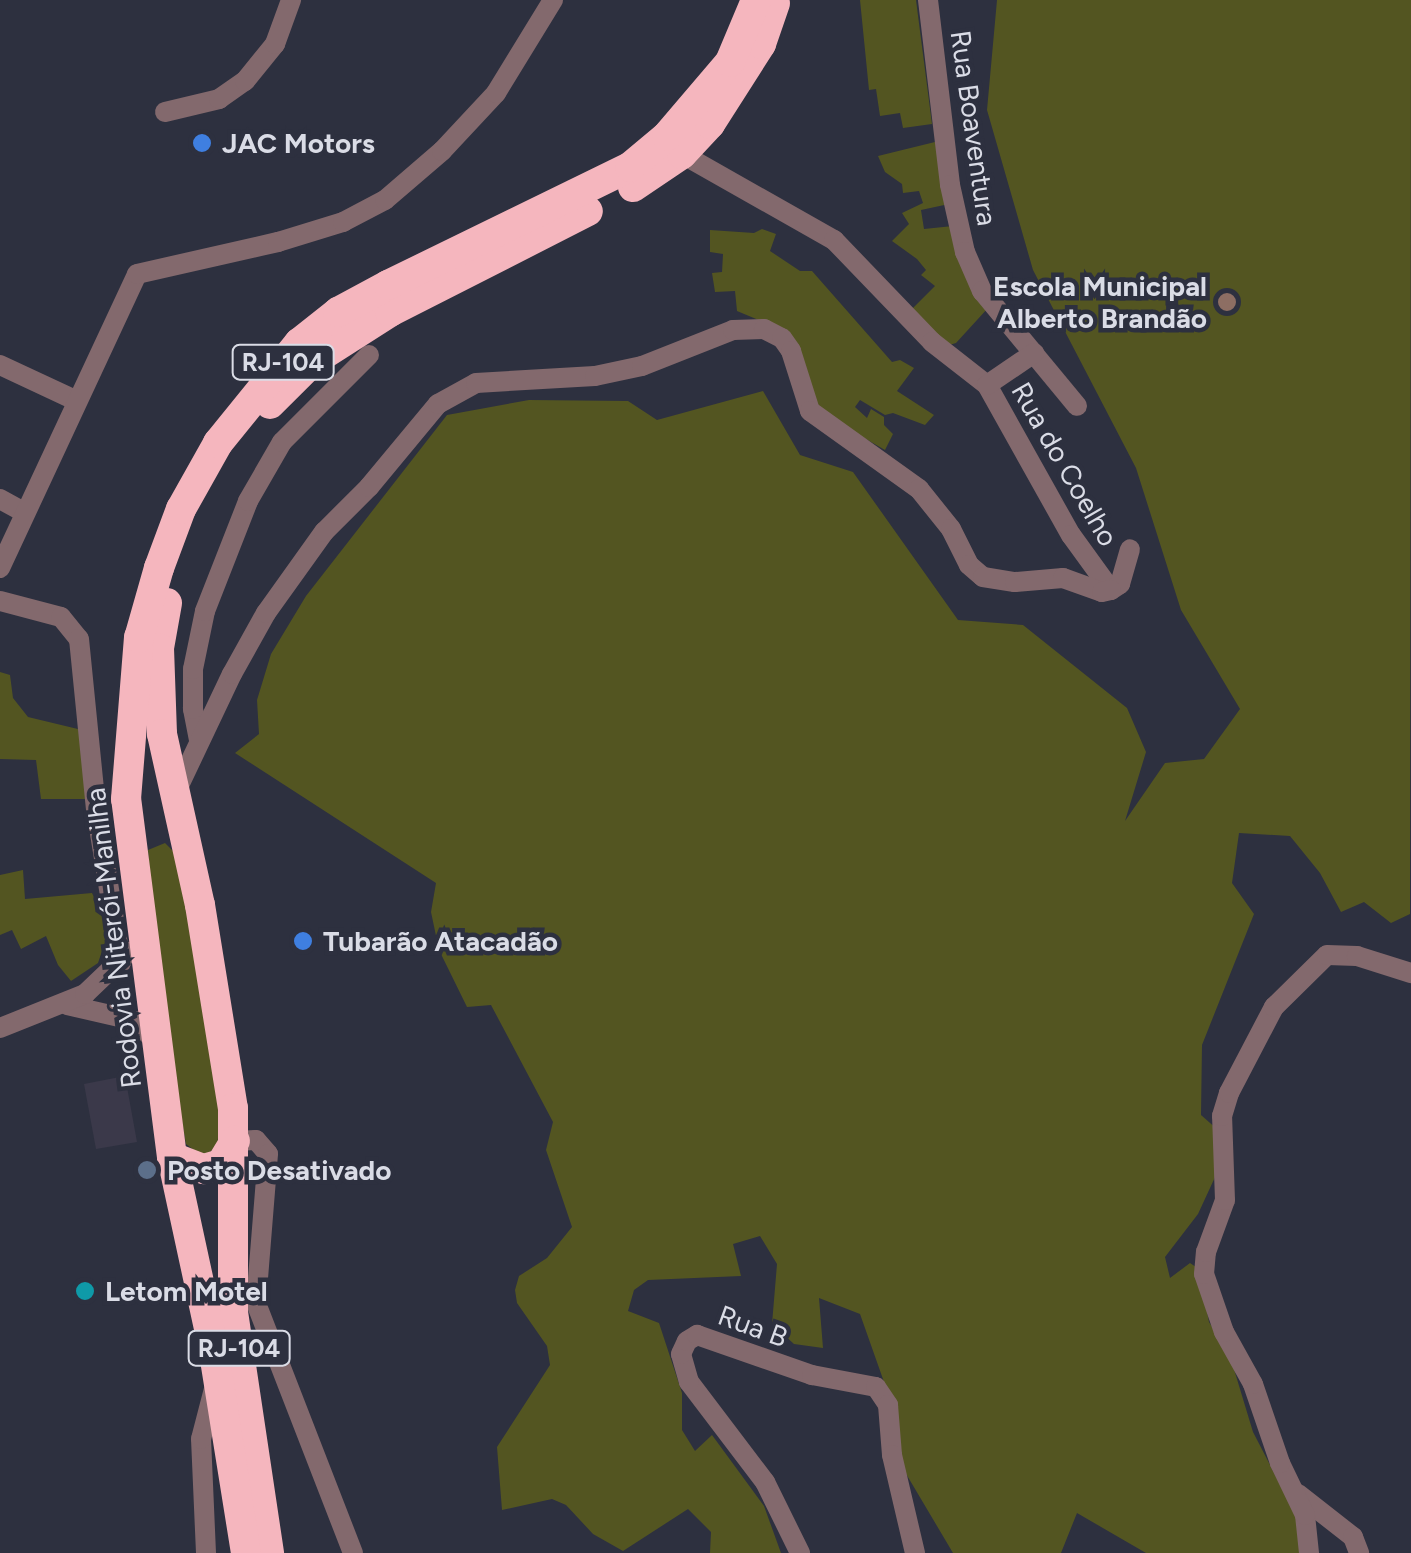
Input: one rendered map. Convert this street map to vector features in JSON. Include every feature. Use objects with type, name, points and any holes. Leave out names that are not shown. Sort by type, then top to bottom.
[{"type":"highway","name":"Rodovia Niterói-Manilha","points":[[246,1553],[218,1374],[172,1157],[125,777],[139,638],[181,510],[218,443],[299,343],[338,312],[642,157],[667,136],[730,62],[756,0]]},
{"type":"highway","name":"RJ-104","points":[[268,1553],[233,1312],[234,1141],[200,905],[174,796],[158,685],[164,614],[206,499],[270,404],[312,362],[390,312],[627,191],[682,154],[739,84],[761,44],[776,0]]},
{"type":"highway","points":[[134,861],[144,842],[160,832],[172,833],[185,844]]},
{"type":"highway","points":[[172,1157],[204,1169],[222,1164],[234,1141]]},
{"type":"highway","points":[[232,1246],[254,1288]]},
{"type":"street","points":[[165,112],[219,99],[246,81],[275,44],[290,0]]},
{"type":"street","points":[[0,568],[136,274],[278,242],[343,222],[385,200],[442,151],[496,93],[553,0]]},
{"type":"street","name":"Rua Boaventura","points":[[928,0],[950,185],[965,252],[982,291],[1077,406]]},
{"type":"street","name":"Rua do Coelho","points":[[682,154],[834,240],[932,342],[987,385],[1071,534],[1111,590]]},
{"type":"street","points":[[174,796],[232,674],[302,563],[438,404],[476,384],[595,376],[642,366],[748,327],[782,338],[792,350],[810,411],[919,489],[951,528],[969,566],[983,577],[1015,582],[1063,578],[1102,592],[1120,584],[1130,549]]},
{"type":"street","points":[[987,385],[1034,354]]},
{"type":"street","points":[[200,742],[193,709],[197,650],[205,611],[248,501],[282,442],[369,355]]},
{"type":"street","points":[[0,365],[75,400]]},
{"type":"street","points":[[0,499],[24,512]]},
{"type":"street","points":[[0,601],[61,618],[79,638],[91,771],[120,962]]},
{"type":"street","points":[[0,1028],[86,994],[120,962],[142,934]]},
{"type":"street","points":[[1310,1553],[1306,1515],[1280,1463],[1252,1384],[1224,1332],[1204,1274],[1206,1252],[1224,1200],[1222,1116],[1242,1064],[1274,1007],[1327,955],[1358,956],[1411,972]]},
{"type":"street","points":[[55,1005],[111,1012],[132,1020],[156,1041]]},
{"type":"street","points":[[234,1141],[256,1140],[268,1154],[265,1226],[254,1288],[274,1353],[322,1464],[353,1553]]},
{"type":"street","name":"Rua B","points":[[800,1553],[765,1482],[689,1382],[681,1354],[687,1341],[697,1335],[812,1375],[876,1387],[888,1406],[892,1454],[915,1553]]},
{"type":"street","points":[[206,1553],[201,1439],[206,1408],[218,1374]]},
{"type":"street","points":[[1296,1493],[1354,1538],[1359,1553]]},
{"type":"shaded area","points":[[860,0],[916,0],[932,124],[903,128],[900,113],[880,116],[876,89],[869,90]]},
{"type":"shaded area","points":[[997,0],[1411,0],[1410,914],[1391,923],[1364,902],[1341,912],[1320,873],[1290,836],[1239,833],[1232,883],[1254,914],[1202,1045],[1201,1115],[1218,1130],[1216,1175],[1198,1214],[1165,1257],[1170,1278],[1190,1263],[1199,1269],[1209,1322],[1230,1356],[1253,1432],[1300,1523],[1301,1553],[1146,1553],[1077,1513],[1061,1553],[953,1553],[902,1467],[896,1416],[860,1314],[819,1298],[823,1348],[794,1344],[772,1324],[777,1264],[760,1236],[733,1244],[741,1276],[648,1280],[634,1290],[628,1311],[659,1323],[682,1393],[682,1430],[695,1451],[712,1435],[764,1506],[781,1553],[710,1553],[711,1532],[688,1509],[623,1551],[593,1534],[566,1505],[552,1499],[502,1510],[497,1447],[550,1365],[547,1346],[517,1303],[515,1290],[519,1276],[547,1258],[572,1227],[546,1150],[553,1122],[491,1005],[467,1007],[439,950],[431,912],[436,883],[235,753],[259,734],[257,700],[271,654],[306,596],[447,415],[529,400],[628,401],[657,420],[763,391],[800,455],[853,472],[958,620],[1023,625],[1127,708],[1146,752],[1125,821],[1165,763],[1204,759],[1240,709],[1181,610],[1136,468],[1033,270],[987,110]]},
{"type":"shaded area","points":[[939,141],[949,204],[921,210],[924,229],[953,226],[988,308],[956,343],[946,346],[910,311],[935,286],[921,275],[926,270],[917,259],[892,241],[909,224],[902,213],[923,203],[919,191],[903,193],[902,184],[885,172],[878,156]]},
{"type":"shaded area","points":[[762,229],[776,234],[770,251],[800,271],[812,271],[892,362],[900,360],[914,368],[897,391],[934,415],[925,425],[893,413],[885,415],[860,400],[855,407],[867,418],[871,409],[884,417],[884,425],[893,434],[885,450],[845,427],[819,406],[766,323],[737,311],[735,291],[715,292],[712,273],[722,272],[723,254],[710,252],[710,230],[754,233]]},
{"type":"shaded area","points":[[0,672],[10,675],[13,698],[28,717],[82,730],[90,799],[41,799],[36,760],[0,759]]},
{"type":"shaded area","points":[[165,843],[175,853],[182,881],[222,1105],[217,1147],[208,1153],[199,1154],[186,1144],[159,989],[148,850]]},
{"type":"shaded area","points":[[23,870],[25,899],[92,893],[109,930],[98,963],[71,981],[58,965],[46,936],[21,949],[12,930],[0,935],[0,875]]},
{"type":"shaded area","points":[[125,1076],[137,1142],[96,1149],[84,1084]]},
{"type":"place","name":"JAC Motors","points":[[202,143]]},
{"type":"place","name":"Escola Municipal Alberto Brandão","points":[[1227,302]]},
{"type":"place","name":"Tubarão Atacadão","points":[[303,941]]},
{"type":"place","name":"Posto Desativado","points":[[147,1170]]},
{"type":"place","name":"Letom Motel","points":[[85,1291]]}]
